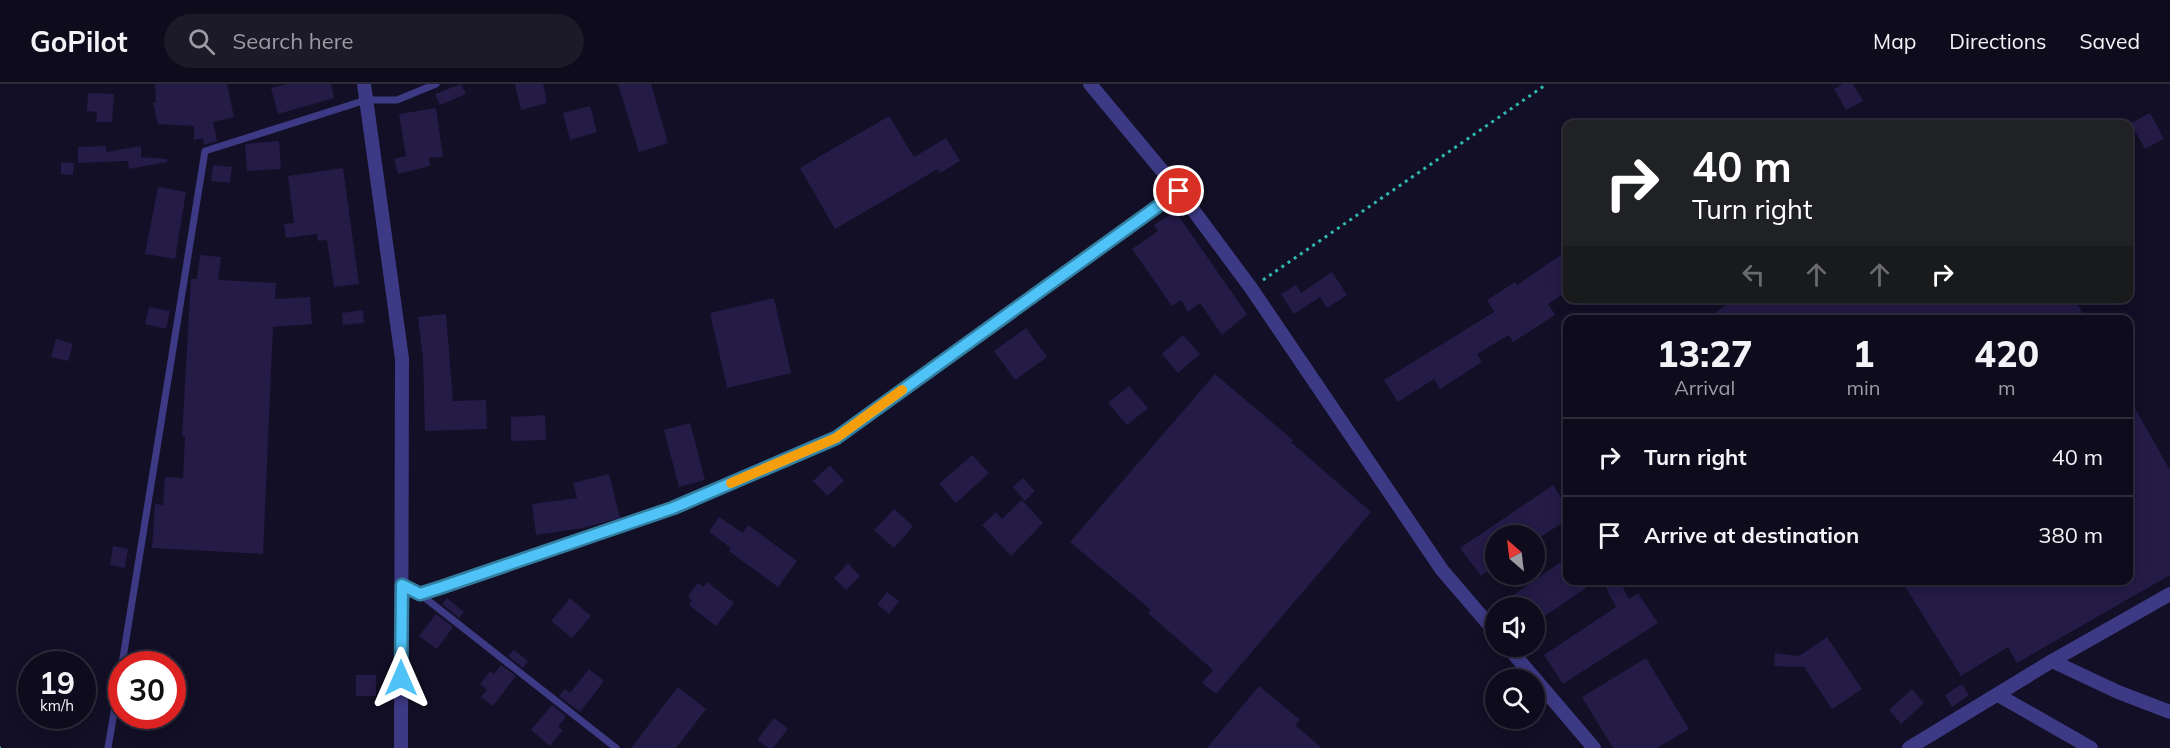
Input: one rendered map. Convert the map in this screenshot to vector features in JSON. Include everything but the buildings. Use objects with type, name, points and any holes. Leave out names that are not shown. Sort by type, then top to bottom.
[{"type":"street","points":[[364,84],[402,359],[401,748]]},
{"type":"street","points":[[1090,84],[1179,191],[1251,288],[1442,570],[1485,620]]},
{"type":"street","points":[[1909,748],[2170,594]]},
{"type":"street","points":[[1516,657],[1594,748]]},
{"type":"street","points":[[2052,662],[2118,692],[2170,712]]},
{"type":"street","points":[[1998,695],[2091,748]]},
{"type":"lane","points":[[124,651],[205,151],[366,100],[397,100],[436,84]]},
{"type":"lane","points":[[420,594],[673,508],[836,438],[1179,191]]},
{"type":"lane","points":[[402,585],[420,594],[616,748]]},
{"type":"lane","points":[[108,748],[111,729]]},
{"type":"path","points":[[1251,288],[1547,84]]},
{"type":"slow traffic","points":[[731,483],[836,438],[902,390]]},
{"type":"route","points":[[401,678],[402,585],[420,594],[442,587],[673,508],[836,438],[1179,191]]}]
